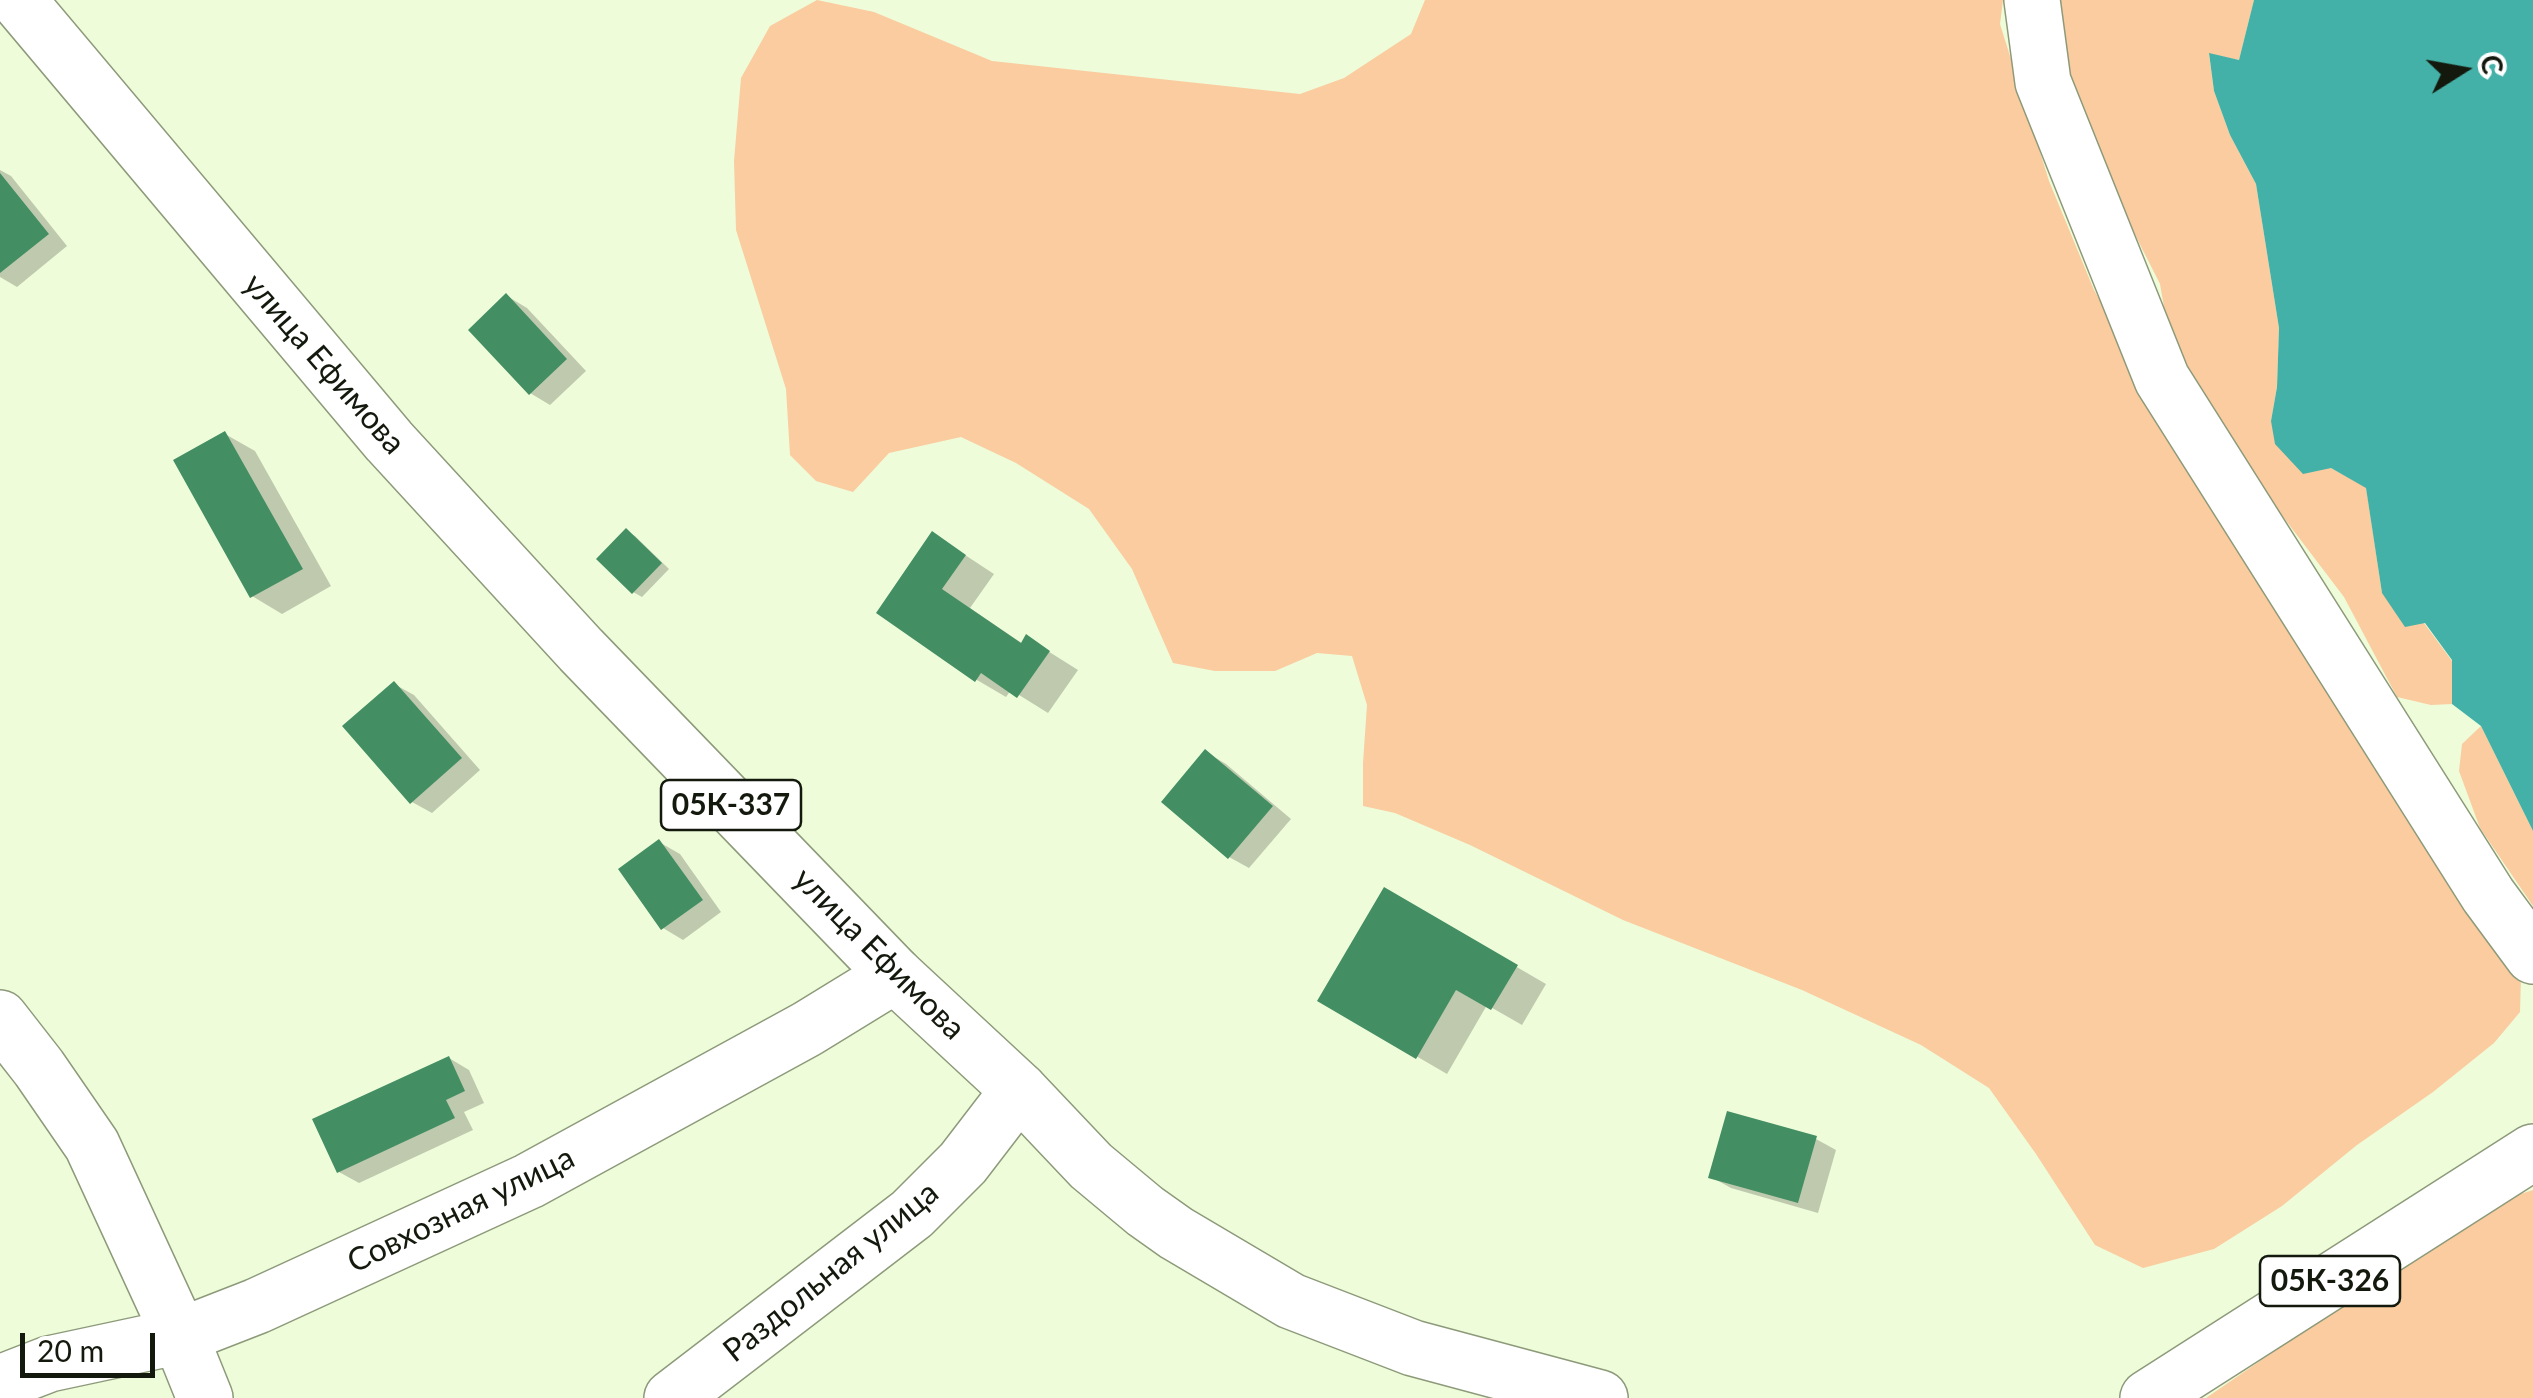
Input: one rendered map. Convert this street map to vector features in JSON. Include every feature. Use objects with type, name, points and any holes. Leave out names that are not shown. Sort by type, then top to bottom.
[{"type":"street","name":"улица Ефимова","points":[[18,0],[389,441],[581,650],[895,975],[1018,1090],[1091,1166],[1176,1233],[1291,1301],[1413,1348],[1600,1398]]},
{"type":"street","points":[[2032,0],[2044,82],[2162,379],[2488,895],[2533,956]]},
{"type":"street","name":"Совхозная улица","points":[[0,1383],[48,1364],[180,1336],[257,1306],[529,1181],[808,1029],[895,975]]},
{"type":"street","points":[[0,1018],[92,1145],[205,1398]]},
{"type":"street","name":"Раздольная улица","points":[[672,1398],[912,1214],[963,1164],[1018,1090]]},
{"type":"street","name":"05К-326","points":[[2148,1398],[2523,1158]]},
{"type":"shaded area","points":[[817,0],[874,12],[992,61],[1300,94],[1344,78],[1411,34],[1425,0],[2003,0],[2000,24],[2049,181],[2094,290],[2521,977],[2520,1012],[2494,1043],[2433,1092],[2357,1145],[2282,1206],[2214,1249],[2143,1268],[2095,1245],[1989,1088],[1921,1045],[1802,990],[1623,920],[1470,845],[1395,813],[1363,806],[1367,705],[1352,656],[1317,653],[1275,671],[1215,671],[1173,663],[1132,569],[1089,509],[1016,463],[961,437],[889,453],[853,492],[816,481],[790,455],[786,389],[736,230],[734,161],[741,78],[770,26]]},
{"type":"shaded area","points":[[2060,0],[2254,0],[2239,60],[2209,54],[2214,91],[2230,135],[2256,184],[2279,328],[2277,387],[2271,421],[2331,468],[2366,487],[2382,593],[2424,623],[2452,661],[2452,704],[2431,705],[2397,697],[2344,597],[2252,476],[2174,364],[2160,284],[2069,104]]},
{"type":"shaded area","points":[[2481,726],[2533,831],[2533,906],[2480,828],[2459,771],[2462,744]]},
{"type":"shaded area","points":[[2533,1190],[2533,1398],[2206,1398],[2502,1200]]},
{"type":"water","points":[[2254,0],[2533,0],[2533,831],[2481,726],[2452,704],[2452,660],[2425,623],[2405,627],[2382,593],[2366,488],[2331,468],[2303,474],[2275,444],[2271,421],[2277,387],[2279,328],[2256,184],[2230,135],[2214,91],[2209,53],[2239,60]]},
{"type":"building","points":[[0,173],[49,234],[0,273]]},
{"type":"building","points":[[506,293],[567,359],[529,395],[468,330]]},
{"type":"building","points":[[225,431],[303,569],[250,598],[173,460]]},
{"type":"building","points":[[626,528],[662,563],[632,594],[596,559]]},
{"type":"building","points":[[932,531],[966,555],[942,589],[1021,643],[1026,634],[1050,651],[1017,698],[981,673],[975,682],[876,613]]},
{"type":"building","points":[[394,681],[462,758],[410,804],[342,726]]},
{"type":"building","points":[[1205,749],[1273,806],[1228,859],[1161,802]]},
{"type":"building","points":[[659,839],[703,900],[661,930],[618,869]]},
{"type":"building","points":[[1384,887],[1518,965],[1491,1010],[1456,990],[1416,1059],[1317,1001]]},
{"type":"building","points":[[449,1056],[465,1091],[446,1100],[455,1118],[337,1173],[312,1119]]},
{"type":"building","points":[[1727,1111],[1817,1136],[1798,1203],[1708,1178]]}]
